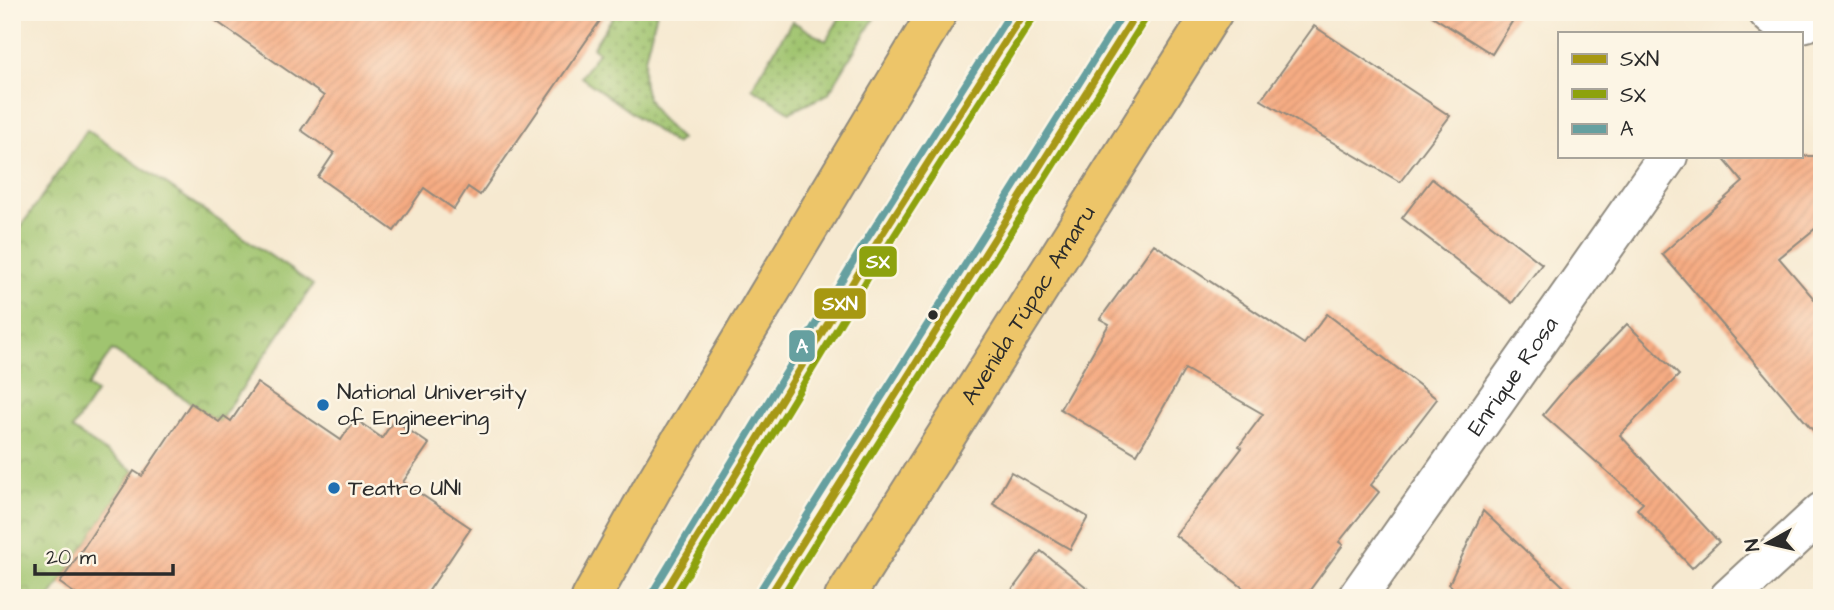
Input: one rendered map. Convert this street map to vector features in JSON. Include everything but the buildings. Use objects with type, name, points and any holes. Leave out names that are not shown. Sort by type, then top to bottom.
[{"type":"main road","points":[[591,598],[660,475],[938,12]]},
{"type":"main road","name":"Avenida Túpac Amaru","points":[[844,598],[1213,12]]},
{"type":"street","points":[[1754,32],[1768,12],[1776,21],[1793,25],[1809,23],[1822,14]]},
{"type":"street","name":"Enrique Rosa","points":[[1357,598],[1667,158]]},
{"type":"street","points":[[1729,598],[1822,512]]},
{"type":"green space","points":[[616,12],[657,12],[647,51],[644,81],[646,95],[653,108],[681,139],[675,144],[581,77],[598,52],[593,47]]},
{"type":"green space","points":[[843,12],[878,12],[828,94],[790,112],[752,88],[792,21],[826,41]]},
{"type":"green space","points":[[87,130],[313,285],[219,422],[112,350],[87,387],[96,393],[72,429],[134,471],[50,598],[12,598],[12,240]]},
{"type":"transit line","name":"A","points":[[652,593],[867,239],[1011,12]]},
{"type":"transit line","name":"SXN","points":[[661,598],[876,244],[1024,12]]},
{"type":"transit line","name":"A","points":[[759,592],[1124,12]]},
{"type":"transit line","name":"SXN","points":[[768,598],[1137,12]]},
{"type":"transit line","name":"SX","points":[[673,598],[885,250],[1033,18]]},
{"type":"transit line","name":"SX","points":[[781,598],[1146,18]]},
{"type":"place","name":"National University of Engineering","points":[[323,405]]},
{"type":"place","name":"Teatro UNI","points":[[334,488]]}]
